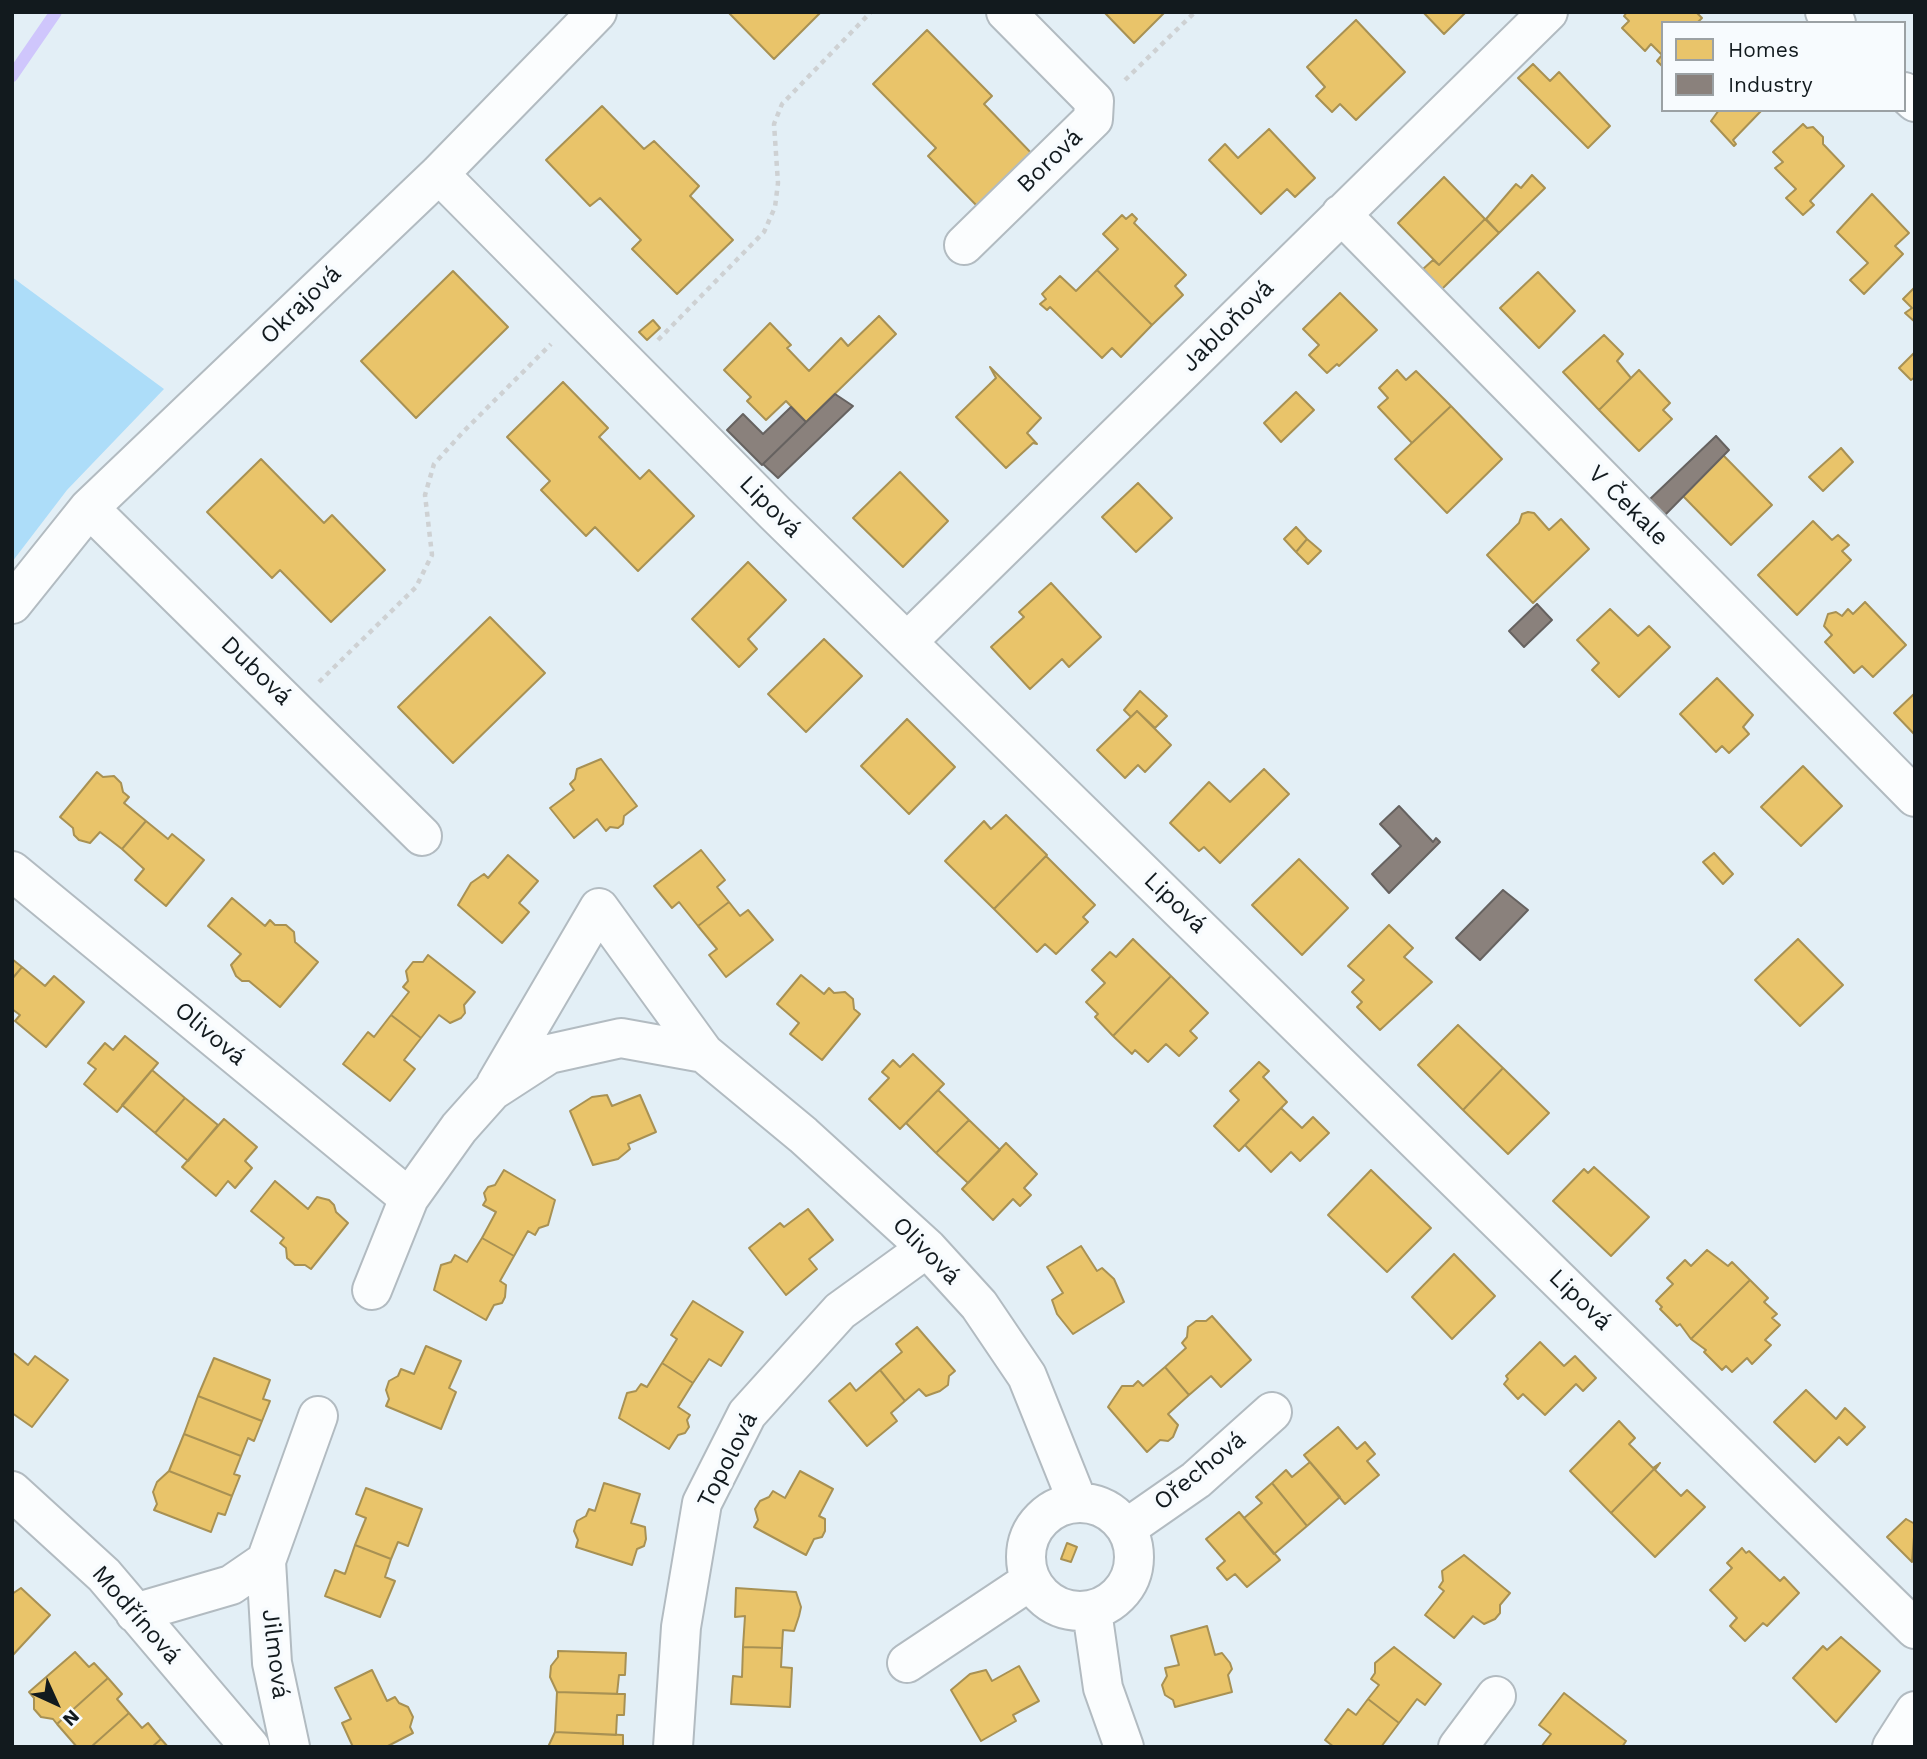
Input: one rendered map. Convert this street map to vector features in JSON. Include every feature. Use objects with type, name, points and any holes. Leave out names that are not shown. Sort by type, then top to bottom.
[{"type":"street","name":"Okrajová","points":[[12,604],[89,508],[439,174],[597,12]]},
{"type":"street","name":"Borová","points":[[964,245],[1093,119],[1094,101],[1006,12]]},
{"type":"street","name":"Jabloňová","points":[[908,641],[1548,12]]},
{"type":"street","name":"Lipová","points":[[439,174],[630,367],[1915,1629]]},
{"type":"street","name":"V Čekale","points":[[1341,214],[1915,797]]},
{"type":"street","name":"Dubová","points":[[89,508],[422,836]]},
{"type":"street","name":"Olivová","points":[[12,871],[408,1198]]},
{"type":"street","name":"Olivová","points":[[372,1290],[408,1198],[459,1128],[492,1091],[599,908],[704,1053],[803,1135],[927,1248],[979,1305],[1027,1376],[1077,1503]]},
{"type":"street","name":"Olivová","points":[[492,1091],[550,1054],[621,1038],[704,1053]]},
{"type":"street","name":"Topolová","points":[[673,1747],[681,1627],[702,1503],[707,1492],[747,1414],[840,1311],[927,1248]]},
{"type":"street","name":"Ořechová","points":[[1127,1528],[1196,1480],[1272,1412]]},
{"type":"street","name":"Jilmová","points":[[290,1747],[272,1663],[266,1561],[318,1416]]},
{"type":"street","name":"Modřínová","points":[[12,1491],[104,1575],[250,1747]]},
{"type":"street","points":[[1077,1503],[1105,1509],[1127,1528],[1133,1544],[1131,1579],[1121,1594],[1092,1611],[1073,1612],[1055,1607],[1040,1596],[1030,1581],[1025,1563],[1026,1546],[1033,1529],[1045,1516],[1060,1506],[1077,1503]]},
{"type":"street","name":"Jilmová","points":[[135,1613],[230,1586],[266,1561]]},
{"type":"street","points":[[907,1663],[1030,1581]]},
{"type":"street","points":[[1092,1611],[1103,1688],[1124,1747]]},
{"type":"street","points":[[1458,1747],[1496,1696]]},
{"type":"street","points":[[1892,1747],[1915,1711]]},
{"type":"path","points":[[630,367],[764,232],[775,207],[778,183],[774,124],[782,104],[871,12]]},
{"type":"path","points":[[1093,111],[1195,12]]},
{"type":"path","points":[[294,708],[415,587],[432,555],[425,495],[434,464],[579,316]]},
{"type":"shaded area","points":[[12,277],[164,389],[67,490],[12,562]]},
{"type":"building: Homes","points":[[728,12],[821,12],[774,59]]},
{"type":"building: Homes","points":[[1104,12],[1165,12],[1134,43]]},
{"type":"building: Homes","points":[[1423,12],[1466,12],[1444,34]]},
{"type":"building: Homes","points":[[1627,12],[1696,12],[1702,18],[1699,21],[1661,21],[1661,54],[1651,44],[1645,51],[1622,28],[1629,21],[1624,16]]},
{"type":"building: Homes","points":[[1356,20],[1405,72],[1356,120],[1340,104],[1332,112],[1316,96],[1325,87],[1307,67]]},
{"type":"building: Homes","points":[[927,30],[992,96],[984,104],[1035,157],[981,210],[928,156],[936,148],[873,84]]},
{"type":"building: Homes","points":[[1533,64],[1550,81],[1559,72],[1610,126],[1588,148],[1518,78]]},
{"type":"building: Homes","points":[[602,106],[644,149],[654,141],[699,186],[690,196],[733,240],[677,294],[632,249],[641,240],[600,198],[590,206],[546,160]]},
{"type":"building: Homes","points":[[1718,112],[1760,112],[1733,140],[1736,144],[1734,146],[1711,121]]},
{"type":"building: Homes","points":[[1803,124],[1807,128],[1813,127],[1823,137],[1823,144],[1844,166],[1810,201],[1814,205],[1803,215],[1786,198],[1796,189],[1775,168],[1783,162],[1773,152]]},
{"type":"building: Homes","points":[[1269,129],[1315,178],[1295,197],[1287,189],[1261,214],[1209,160],[1225,144],[1238,158]]},
{"type":"building: Homes","points":[[1532,175],[1545,188],[1499,233],[1486,219],[1516,184],[1521,188]]},
{"type":"building: Homes","points":[[1444,177],[1485,219],[1439,265],[1398,223]]},
{"type":"building: Homes","points":[[1872,194],[1909,233],[1895,246],[1903,254],[1864,294],[1850,280],[1868,263],[1837,232]]},
{"type":"building: Homes","points":[[1132,214],[1137,219],[1134,223],[1186,275],[1175,286],[1183,295],[1152,325],[1097,270],[1118,249],[1103,234],[1122,215],[1126,219]]},
{"type":"building: Homes","points":[[1485,219],[1499,233],[1442,289],[1423,269],[1433,260],[1439,265]]},
{"type":"building: Homes","points":[[1097,270],[1152,325],[1121,357],[1112,348],[1102,358],[1050,307],[1047,310],[1040,304],[1046,299],[1042,294],[1060,276],[1076,291]]},
{"type":"building: Homes","points":[[453,271],[508,327],[416,418],[361,361]]},
{"type":"building: Homes","points":[[1538,272],[1575,311],[1539,348],[1500,308]]},
{"type":"building: Homes","points":[[1915,287],[1915,322],[1905,313],[1912,308],[1903,299]]},
{"type":"building: Homes","points":[[1340,293],[1377,330],[1339,366],[1337,364],[1327,373],[1309,355],[1319,345],[1303,329]]},
{"type":"building: Homes","points":[[879,316],[896,334],[806,422],[786,401],[766,420],[747,401],[751,397],[724,370],[770,323],[791,345],[787,348],[809,371],[841,338],[848,346]]},
{"type":"building: Homes","points":[[653,320],[660,328],[647,340],[639,332]]},
{"type":"building: Homes","points":[[1604,335],[1623,354],[1617,361],[1631,378],[1599,410],[1563,372]]},
{"type":"building: Homes","points":[[1915,352],[1915,377],[1911,380],[1899,368]]},
{"type":"building: Homes","points":[[990,367],[1041,418],[1027,433],[1037,444],[1033,443],[1006,468],[956,417],[996,378]]},
{"type":"building: Homes","points":[[1397,370],[1406,380],[1416,371],[1451,406],[1412,443],[1378,407],[1388,398],[1379,388]]},
{"type":"building: Homes","points":[[1639,370],[1670,403],[1663,410],[1672,419],[1639,451],[1599,410]]},
{"type":"building: Homes","points":[[563,382],[608,428],[599,437],[640,479],[649,470],[694,516],[638,571],[595,527],[586,536],[541,490],[550,481],[507,437]]},
{"type":"building: Homes","points":[[1296,392],[1314,410],[1281,442],[1264,423]]},
{"type":"building: Homes","points":[[1451,406],[1502,459],[1447,513],[1395,459]]},
{"type":"building: Homes","points":[[1841,448],[1853,462],[1823,491],[1809,477]]},
{"type":"building: Homes","points":[[1723,455],[1772,505],[1731,545],[1682,495]]},
{"type":"building: Homes","points":[[261,459],[324,523],[332,515],[385,570],[331,622],[280,570],[272,578],[207,512]]},
{"type":"building: Homes","points":[[900,472],[948,521],[903,567],[853,518]]},
{"type":"building: Homes","points":[[1138,483],[1172,518],[1136,552],[1102,517]]},
{"type":"building: Homes","points":[[1534,513],[1549,530],[1561,519],[1589,549],[1533,603],[1487,555],[1519,523],[1522,514]]},
{"type":"building: Homes","points":[[1813,521],[1832,540],[1838,535],[1849,545],[1842,551],[1851,560],[1797,615],[1758,575]]},
{"type":"building: Homes","points":[[1296,527],[1307,539],[1296,552],[1284,539]]},
{"type":"building: Homes","points":[[1307,539],[1321,551],[1308,564],[1296,552]]},
{"type":"building: Homes","points":[[748,562],[786,600],[748,639],[757,649],[739,667],[692,619]]},
{"type":"building: Homes","points":[[1051,583],[1101,637],[1069,667],[1062,659],[1030,689],[991,647],[1024,617],[1019,612]]},
{"type":"building: Homes","points":[[1865,602],[1906,645],[1873,677],[1862,666],[1854,673],[1825,642],[1832,635],[1824,626],[1828,614],[1836,612],[1842,616],[1848,609],[1853,614]]},
{"type":"building: Homes","points":[[1610,609],[1638,636],[1649,626],[1670,647],[1619,697],[1592,670],[1599,663],[1577,640]]},
{"type":"building: Homes","points":[[490,617],[545,673],[453,763],[398,707]]},
{"type":"building: Homes","points":[[824,639],[862,676],[806,732],[768,694]]},
{"type":"building: Homes","points":[[1717,678],[1753,715],[1743,727],[1749,734],[1729,753],[1722,746],[1716,752],[1680,714]]},
{"type":"building: Homes","points":[[1140,691],[1167,716],[1155,728],[1137,711],[1131,717],[1124,710]]},
{"type":"building: Homes","points":[[1915,693],[1915,735],[1894,713]]},
{"type":"building: Homes","points":[[1137,711],[1171,745],[1145,772],[1138,765],[1125,778],[1097,750]]},
{"type":"building: Homes","points":[[907,719],[955,767],[909,814],[861,766]]},
{"type":"building: Homes","points":[[601,759],[637,806],[624,816],[623,824],[618,828],[610,827],[606,831],[597,819],[574,838],[550,808],[574,790],[570,784],[575,779],[577,769]]},
{"type":"building: Homes","points":[[1803,766],[1842,806],[1801,846],[1761,807]]},
{"type":"building: Homes","points":[[1264,769],[1289,794],[1220,863],[1204,847],[1199,851],[1170,823],[1209,782],[1230,802]]},
{"type":"building: Homes","points":[[97,772],[103,777],[114,776],[121,783],[123,792],[129,797],[124,803],[146,821],[122,849],[100,832],[90,843],[79,840],[74,835],[73,828],[60,817]]},
{"type":"building: Homes","points":[[1006,815],[1047,855],[994,909],[945,861],[984,821],[991,829]]},
{"type":"building: Homes","points":[[146,821],[168,839],[172,834],[204,860],[166,906],[135,880],[144,869],[122,849]]},
{"type":"building: Homes","points":[[701,850],[725,880],[717,887],[729,902],[698,926],[679,902],[672,908],[654,886]]},
{"type":"building: Homes","points":[[1714,853],[1733,874],[1723,884],[1703,862]]},
{"type":"building: Homes","points":[[508,855],[538,881],[519,903],[529,912],[502,943],[458,905],[471,883],[484,874],[488,878]]},
{"type":"building: Homes","points":[[1046,856],[1095,905],[1083,917],[1088,922],[1056,954],[1045,944],[1037,952],[994,909]]},
{"type":"building: Homes","points":[[1299,859],[1348,908],[1302,955],[1252,905]]},
{"type":"building: Homes","points":[[232,898],[265,926],[270,920],[275,925],[286,925],[294,932],[295,942],[318,962],[280,1007],[249,981],[242,981],[236,976],[231,965],[241,954],[208,926]]},
{"type":"building: Homes","points":[[729,902],[740,916],[748,910],[773,940],[726,977],[709,955],[717,949],[698,926]]},
{"type":"building: Homes","points":[[1389,925],[1413,948],[1404,957],[1432,982],[1380,1030],[1357,1007],[1362,1002],[1352,992],[1364,980],[1348,966]]},
{"type":"building: Homes","points":[[1133,939],[1171,976],[1113,1036],[1095,1017],[1098,1014],[1086,1002],[1105,983],[1092,970],[1110,952],[1116,957]]},
{"type":"building: Homes","points":[[1798,939],[1843,985],[1800,1026],[1755,980]]},
{"type":"building: Homes","points":[[428,955],[475,992],[464,1005],[465,1013],[461,1018],[450,1023],[439,1015],[421,1038],[391,1015],[409,992],[403,987],[408,981],[406,971],[413,962],[423,962]]},
{"type":"building: Homes","points":[[12,959],[22,967],[12,979]]},
{"type":"building: Homes","points":[[22,967],[45,986],[54,976],[84,1002],[46,1047],[15,1021],[20,1015],[12,1009],[12,979]]},
{"type":"building: Homes","points":[[801,975],[824,994],[829,988],[834,993],[845,992],[853,999],[854,1009],[860,1014],[822,1060],[790,1034],[799,1023],[777,1004]]},
{"type":"building: Homes","points":[[1171,976],[1208,1013],[1190,1031],[1197,1038],[1179,1056],[1166,1044],[1148,1062],[1135,1050],[1132,1054],[1113,1036]]},
{"type":"building: Homes","points":[[391,1015],[421,1038],[404,1060],[415,1069],[390,1101],[343,1064],[368,1032],[374,1037]]},
{"type":"building: Homes","points":[[1458,1025],[1503,1068],[1463,1110],[1418,1065]]},
{"type":"building: Homes","points":[[125,1036],[158,1063],[117,1112],[84,1084],[96,1069],[88,1063],[105,1043],[113,1050]]},
{"type":"building: Homes","points":[[913,1054],[944,1084],[900,1129],[869,1099],[889,1078],[882,1072],[893,1060],[900,1067]]},
{"type":"building: Homes","points":[[1259,1062],[1269,1071],[1263,1077],[1287,1102],[1239,1151],[1214,1126],[1239,1100],[1230,1091]]},
{"type":"building: Homes","points":[[1503,1068],[1549,1113],[1508,1154],[1463,1110]]},
{"type":"building: Homes","points":[[152,1070],[185,1098],[155,1133],[122,1105]]},
{"type":"building: Homes","points":[[938,1090],[969,1120],[936,1153],[906,1123]]},
{"type":"building: Homes","points":[[607,1095],[612,1106],[640,1095],[656,1132],[628,1144],[630,1149],[618,1159],[593,1165],[570,1111],[592,1097]]},
{"type":"building: Homes","points":[[185,1098],[218,1125],[188,1161],[155,1133]]},
{"type":"building: Homes","points":[[1281,1108],[1302,1128],[1313,1117],[1329,1133],[1300,1161],[1291,1152],[1271,1172],[1245,1145]]},
{"type":"building: Homes","points":[[224,1119],[257,1147],[245,1161],[252,1168],[235,1188],[228,1181],[216,1196],[182,1167]]},
{"type":"building: Homes","points":[[969,1120],[1000,1150],[968,1183],[936,1153]]},
{"type":"building: Homes","points":[[1006,1143],[1037,1174],[1024,1188],[1031,1195],[1020,1206],[1013,1199],[993,1220],[962,1189]]},
{"type":"building: Homes","points":[[1594,1167],[1649,1217],[1611,1256],[1553,1201],[1584,1169],[1588,1173]]},
{"type":"building: Homes","points":[[504,1170],[555,1200],[548,1225],[539,1228],[535,1235],[528,1231],[514,1256],[482,1238],[496,1212],[483,1205],[486,1200],[484,1193],[488,1187],[495,1185]]},
{"type":"building: Homes","points":[[1371,1170],[1431,1228],[1387,1272],[1328,1215]]},
{"type":"building: Homes","points":[[275,1181],[308,1209],[317,1197],[329,1200],[336,1212],[348,1223],[311,1269],[305,1265],[295,1265],[287,1258],[286,1248],[280,1243],[284,1238],[251,1211]]},
{"type":"building: Homes","points":[[808,1209],[833,1240],[809,1259],[817,1269],[786,1295],[749,1248],[780,1223],[784,1227]]},
{"type":"building: Homes","points":[[482,1238],[514,1256],[500,1281],[506,1285],[505,1297],[502,1303],[494,1305],[486,1320],[434,1290],[441,1265],[451,1262],[455,1255],[467,1262]]},
{"type":"building: Homes","points":[[1081,1246],[1097,1271],[1102,1268],[1114,1279],[1124,1302],[1073,1334],[1057,1314],[1052,1300],[1063,1293],[1047,1267]]},
{"type":"building: Homes","points":[[1707,1250],[1728,1266],[1732,1262],[1750,1280],[1691,1339],[1680,1324],[1677,1326],[1660,1309],[1662,1307],[1656,1301],[1673,1284],[1667,1278],[1685,1260],[1691,1266]]},
{"type":"building: Homes","points":[[1454,1254],[1495,1296],[1452,1339],[1412,1297]]},
{"type":"building: Homes","points":[[1750,1280],[1768,1298],[1764,1302],[1777,1314],[1772,1318],[1780,1325],[1765,1340],[1771,1345],[1752,1364],[1747,1358],[1732,1372],[1726,1366],[1722,1370],[1704,1352],[1706,1350],[1691,1339]]},
{"type":"building: Homes","points":[[693,1301],[743,1332],[721,1366],[709,1359],[693,1383],[662,1363],[677,1339],[671,1335]]},
{"type":"building: Homes","points":[[1212,1316],[1251,1360],[1221,1387],[1211,1376],[1189,1395],[1165,1367],[1186,1348],[1182,1343],[1187,1337],[1188,1327],[1196,1321],[1206,1321]]},
{"type":"building: Homes","points":[[917,1327],[955,1371],[949,1376],[948,1385],[940,1391],[926,1396],[919,1389],[905,1401],[880,1370],[902,1352],[896,1344]]},
{"type":"building: Homes","points":[[1540,1342],[1564,1366],[1575,1356],[1596,1378],[1583,1391],[1576,1384],[1545,1415],[1523,1394],[1518,1399],[1504,1384],[1508,1379],[1506,1376]]},
{"type":"building: Homes","points":[[426,1346],[461,1361],[449,1388],[456,1392],[441,1429],[386,1406],[389,1399],[386,1390],[389,1381],[398,1376],[401,1369],[414,1374]]},
{"type":"building: Homes","points":[[12,1352],[28,1365],[35,1356],[68,1380],[32,1427],[12,1413]]},
{"type":"building: Homes","points":[[214,1358],[270,1380],[263,1399],[270,1401],[262,1421],[198,1396]]},
{"type":"building: Homes","points":[[662,1363],[693,1383],[678,1407],[690,1415],[687,1420],[689,1427],[685,1433],[678,1435],[669,1449],[619,1418],[627,1393],[636,1391],[641,1384],[647,1387]]},
{"type":"building: Homes","points":[[1165,1367],[1189,1395],[1168,1414],[1178,1425],[1173,1437],[1168,1441],[1160,1440],[1147,1452],[1108,1407],[1122,1386],[1133,1386],[1138,1381],[1143,1386]]},
{"type":"building: Homes","points":[[880,1370],[905,1401],[891,1413],[897,1421],[867,1446],[829,1401],[850,1383],[856,1391]]},
{"type":"building: Homes","points":[[1806,1390],[1836,1419],[1845,1408],[1865,1427],[1847,1445],[1839,1437],[1815,1462],[1774,1422]]},
{"type":"building: Homes","points":[[198,1396],[262,1421],[254,1441],[248,1438],[241,1456],[184,1434]]},
{"type":"building: Homes","points":[[1619,1421],[1635,1438],[1629,1444],[1653,1468],[1660,1463],[1611,1513],[1570,1471]]},
{"type":"building: Homes","points":[[1338,1427],[1357,1449],[1365,1442],[1375,1454],[1367,1461],[1379,1475],[1345,1504],[1304,1455]]},
{"type":"building: Homes","points":[[184,1434],[241,1456],[234,1474],[240,1476],[232,1496],[169,1471]]},
{"type":"building: Homes","points":[[1310,1462],[1340,1497],[1307,1526],[1272,1483],[1286,1470],[1292,1477]]},
{"type":"building: Homes","points":[[1660,1463],[1655,1470],[1681,1496],[1687,1490],[1705,1507],[1655,1557],[1611,1513]]},
{"type":"building: Homes","points":[[169,1471],[232,1496],[225,1515],[218,1513],[211,1532],[154,1510],[157,1504],[153,1492],[157,1482]]},
{"type":"building: Homes","points":[[800,1471],[833,1489],[819,1516],[825,1519],[825,1531],[822,1537],[814,1539],[806,1555],[754,1527],[758,1520],[755,1509],[760,1501],[769,1497],[773,1491],[785,1498]]},
{"type":"building: Homes","points":[[604,1483],[640,1494],[631,1523],[645,1527],[646,1539],[644,1546],[637,1549],[632,1565],[576,1547],[578,1540],[574,1531],[577,1521],[586,1516],[589,1509],[595,1511]]},
{"type":"building: Homes","points":[[1272,1483],[1307,1526],[1274,1554],[1244,1518],[1262,1503],[1256,1497]]},
{"type":"building: Homes","points":[[366,1488],[422,1509],[408,1546],[398,1542],[391,1559],[355,1545],[366,1518],[356,1514]]},
{"type":"building: Homes","points":[[1239,1512],[1280,1560],[1247,1587],[1235,1574],[1227,1580],[1217,1568],[1225,1561],[1206,1539]]},
{"type":"building: Homes","points":[[1906,1519],[1915,1524],[1912,1562],[1887,1537]]},
{"type":"building: Homes","points":[[1067,1543],[1077,1547],[1071,1562],[1061,1559]]},
{"type":"building: Homes","points":[[355,1545],[391,1559],[385,1577],[395,1581],[380,1617],[325,1596],[335,1570],[345,1574]]},
{"type":"building: Homes","points":[[1742,1548],[1746,1553],[1749,1551],[1780,1581],[1784,1577],[1799,1593],[1767,1626],[1763,1623],[1745,1641],[1730,1626],[1737,1618],[1710,1590],[1732,1568],[1727,1563]]},
{"type":"building: Homes","points":[[1464,1555],[1510,1593],[1500,1605],[1500,1613],[1495,1619],[1484,1624],[1473,1616],[1454,1638],[1425,1615],[1444,1591],[1439,1587],[1443,1581],[1442,1571]]},
{"type":"building: Homes","points":[[21,1588],[50,1615],[12,1656],[12,1594]]},
{"type":"building: Homes","points":[[736,1588],[796,1592],[801,1607],[799,1616],[794,1631],[783,1630],[782,1648],[743,1647],[745,1616],[735,1617]]},
{"type":"building: Homes","points":[[1207,1626],[1215,1655],[1222,1653],[1230,1663],[1232,1669],[1228,1675],[1232,1692],[1175,1707],[1173,1700],[1165,1695],[1162,1685],[1167,1676],[1165,1668],[1179,1665],[1171,1636]]},
{"type":"building: Homes","points":[[1841,1637],[1880,1671],[1836,1722],[1793,1678],[1823,1646],[1827,1650]]},
{"type":"building: Homes","points":[[743,1647],[782,1648],[781,1667],[792,1668],[790,1707],[731,1704],[733,1676],[742,1677]]},
{"type":"building: Homes","points":[[1394,1647],[1441,1684],[1425,1705],[1417,1699],[1399,1723],[1368,1699],[1379,1685],[1371,1679],[1375,1673],[1375,1663]]},
{"type":"building: Homes","points":[[558,1651],[626,1653],[625,1675],[619,1675],[617,1694],[557,1692],[550,1677],[551,1666],[558,1657]]},
{"type":"building: Homes","points":[[75,1652],[89,1667],[94,1663],[108,1678],[57,1724],[53,1719],[41,1717],[34,1709],[34,1698],[29,1692]]},
{"type":"building: Homes","points":[[1019,1666],[1039,1701],[1013,1715],[1016,1721],[981,1741],[951,1690],[970,1674],[986,1670],[992,1681]]},
{"type":"building: Homes","points":[[372,1670],[387,1701],[395,1697],[399,1703],[408,1707],[413,1717],[410,1727],[413,1733],[386,1747],[353,1747],[342,1723],[351,1719],[335,1688]]},
{"type":"building: Homes","points":[[108,1678],[122,1694],[117,1699],[129,1713],[91,1747],[77,1747],[57,1724]]},
{"type":"building: Homes","points":[[557,1692],[625,1694],[624,1715],[617,1715],[616,1735],[555,1732]]},
{"type":"building: Homes","points":[[1564,1693],[1626,1741],[1622,1747],[1541,1747],[1551,1734],[1539,1725]]},
{"type":"building: Homes","points":[[1368,1699],[1399,1723],[1381,1747],[1334,1747],[1325,1740],[1348,1709],[1356,1715]]},
{"type":"building: Homes","points":[[129,1713],[142,1728],[148,1723],[161,1739],[152,1747],[91,1747]]},
{"type":"building: Homes","points":[[555,1732],[623,1735],[623,1747],[548,1747]]},
{"type":"building: Homes","points":[[161,1739],[168,1747],[152,1747]]},
{"type":"building: Industry","points":[[835,394],[853,406],[778,478],[763,464]]},
{"type":"building: Industry","points":[[791,407],[806,422],[762,465],[727,430],[743,414],[763,434]]},
{"type":"building: Industry","points":[[1716,436],[1729,450],[1664,516],[1649,500]]},
{"type":"building: Industry","points":[[1537,604],[1552,620],[1524,647],[1509,631]]},
{"type":"building: Industry","points":[[1399,806],[1433,842],[1436,838],[1440,842],[1389,893],[1372,874],[1401,846],[1380,824]]},
{"type":"building: Industry","points":[[1503,890],[1528,910],[1480,960],[1456,938]]},
{"type":"waterway","points":[[12,76],[56,12]]}]
